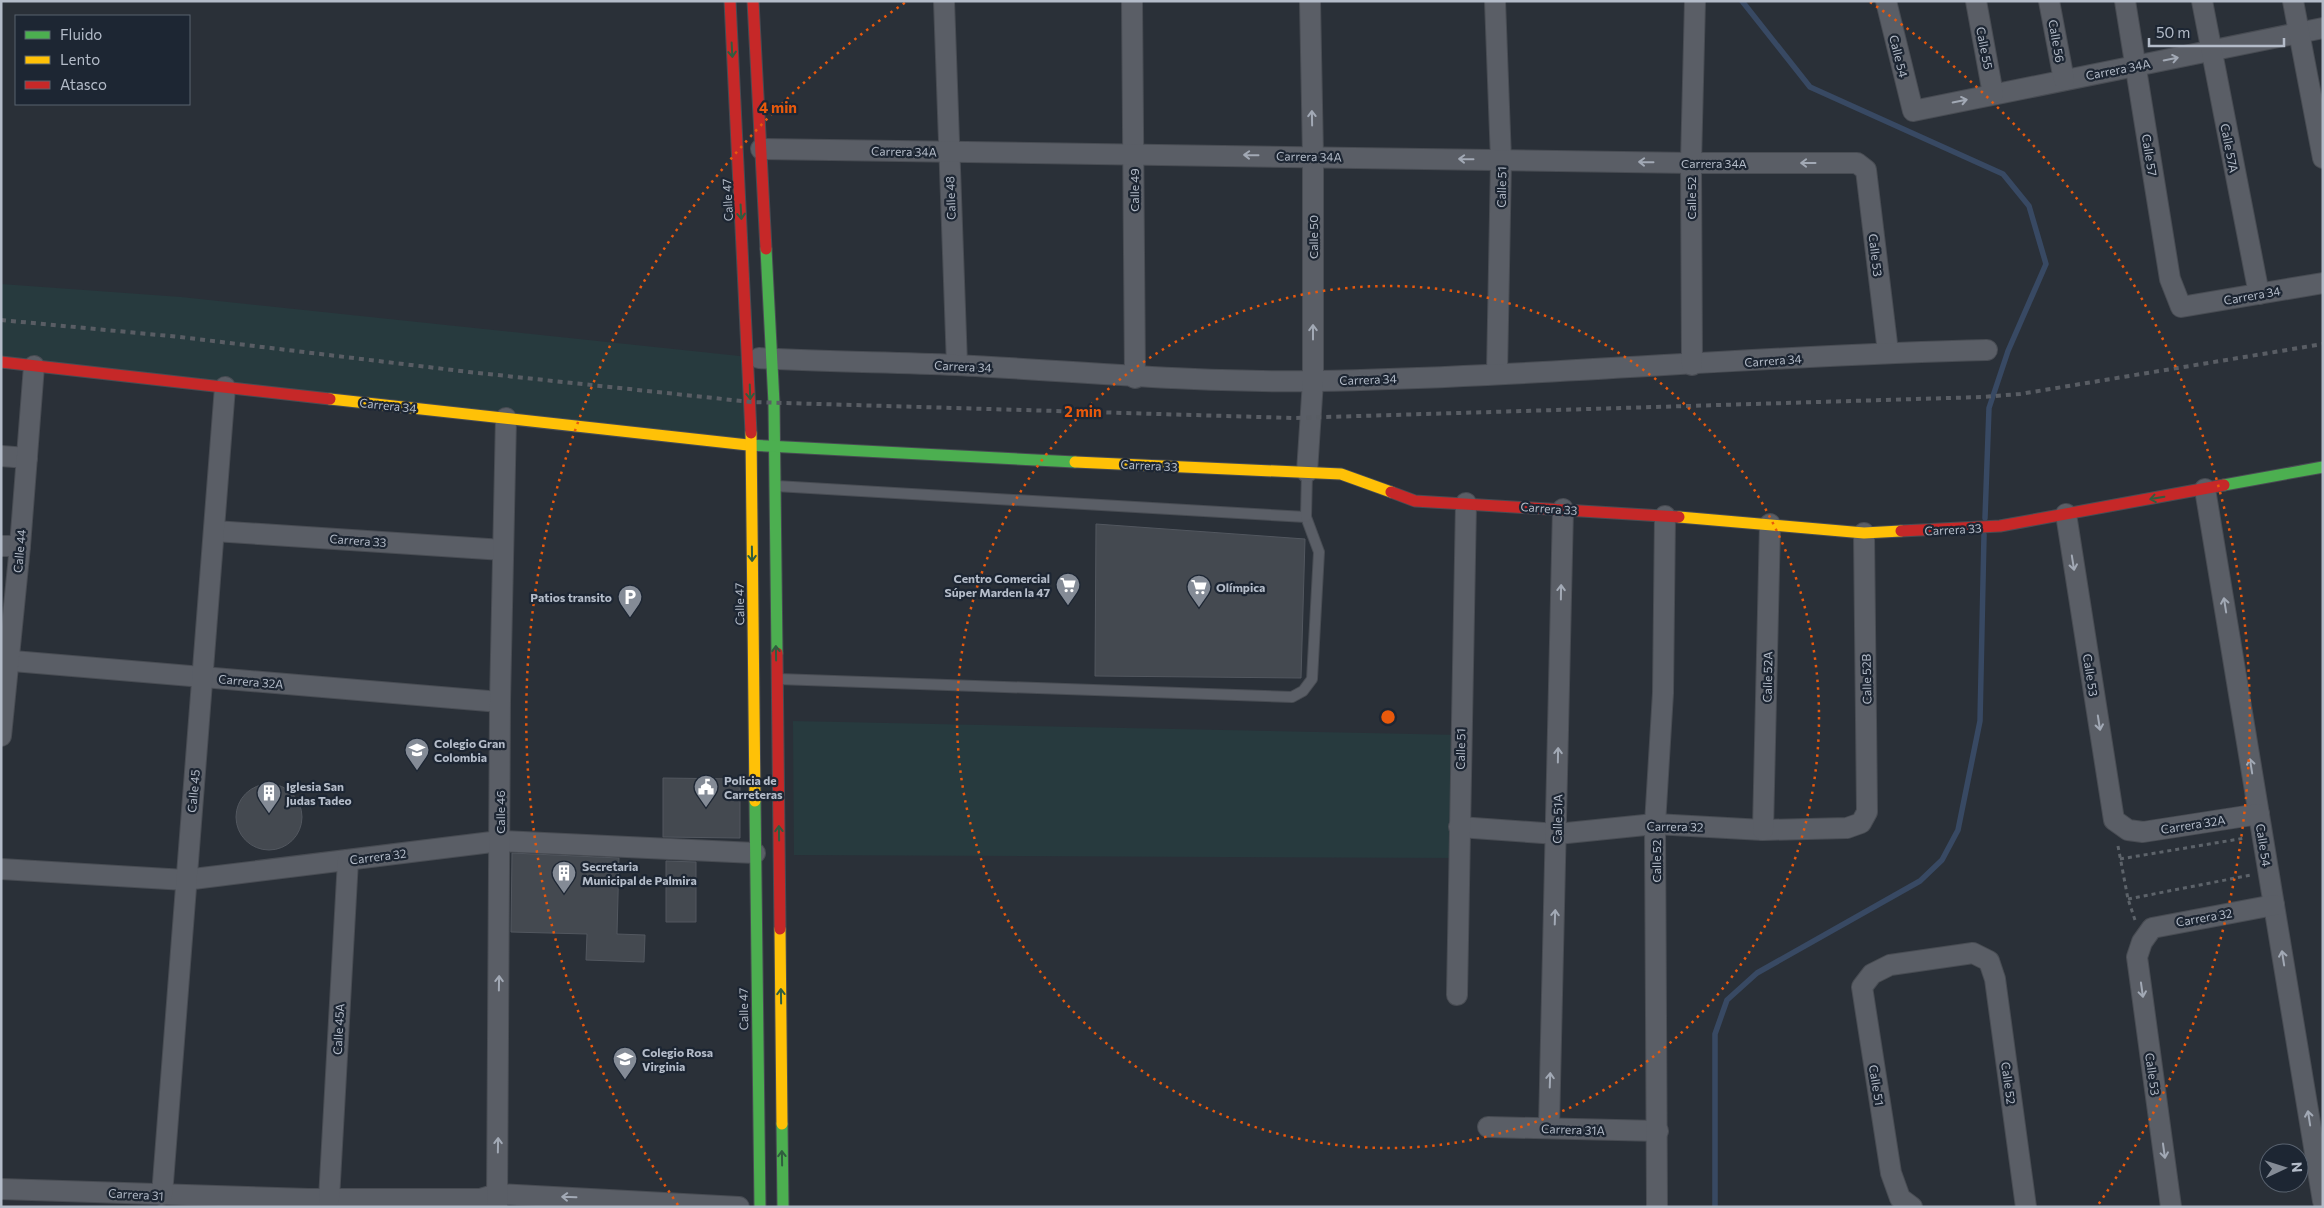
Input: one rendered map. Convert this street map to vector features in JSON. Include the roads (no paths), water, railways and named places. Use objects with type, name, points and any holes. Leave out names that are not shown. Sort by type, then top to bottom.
[{"type":"main road","name":"Calle 47","points":[[730,1],[749,357],[760,1207]]},
{"type":"main road","points":[[753,1],[772,358],[783,1207]]},
{"type":"main road","name":"Carrera 34","points":[[1,362],[774,448]]},
{"type":"main road","name":"Carrera 33","points":[[774,448],[1342,474],[1415,501],[1665,516],[1864,533],[2000,526],[2323,467]]},
{"type":"street","name":"Calle 48","points":[[944,1],[957,365]]},
{"type":"street","name":"Calle 49","points":[[1132,1],[1135,378]]},
{"type":"street","name":"Calle 50","points":[[1307,472],[1313,381],[1313,156],[1310,1]]},
{"type":"street","name":"Calle 51","points":[[1495,1],[1501,160],[1497,374]]},
{"type":"street","name":"Calle 52","points":[[1692,365],[1691,163],[1695,1]]},
{"type":"street","name":"Calle 54","points":[[1886,1],[1912,111]]},
{"type":"street","name":"Calle 55","points":[[1976,1],[1993,94]]},
{"type":"street","name":"Calle 56","points":[[2050,1],[2064,80]]},
{"type":"street","name":"Calle 57","points":[[2125,1],[2170,279],[2181,307]]},
{"type":"street","name":"Calle 57A","points":[[2202,1],[2259,294]]},
{"type":"street","points":[[2293,1],[2323,158]]},
{"type":"street","name":"Carrera 34A","points":[[1912,111],[2323,28]]},
{"type":"street","name":"Carrera 34A","points":[[761,148],[1691,163],[1857,162]]},
{"type":"street","name":"Calle 53","points":[[1857,162],[1866,170],[1888,352]]},
{"type":"street","name":"Carrera 34","points":[[2181,307],[2323,282]]},
{"type":"street","name":"Carrera 34","points":[[749,357],[957,365],[1135,378],[1313,381],[1692,365],[1888,352],[1987,350]]},
{"type":"street","name":"Calle 44","points":[[1,736],[11,546],[27,458],[34,366]]},
{"type":"street","name":"Calle 45","points":[[162,1195],[225,387]]},
{"type":"street","name":"Calle 46","points":[[492,1202],[500,840],[500,702],[506,418]]},
{"type":"street","points":[[1,456],[27,458]]},
{"type":"street","name":"Calle 54","points":[[2205,489],[2323,1201]]},
{"type":"street","name":"Calle 51","points":[[1457,995],[1466,503]]},
{"type":"street","name":"Calle 51A","points":[[1549,1128],[1563,509]]},
{"type":"street","name":"Calle 53","points":[[2066,514],[2114,820],[2128,830]]},
{"type":"street","name":"Calle 52","points":[[1657,1207],[1655,824],[1663,693],[1665,516]]},
{"type":"street","name":"Calle 52A","points":[[1763,830],[1770,524]]},
{"type":"street","name":"Carrera 33","points":[[214,531],[503,550]]},
{"type":"street","name":"Calle 52B","points":[[1861,822],[1867,812],[1864,533]]},
{"type":"street","name":"Carrera 32A","points":[[5,660],[500,702]]},
{"type":"street","name":"Carrera 32A","points":[[2128,830],[2143,832],[2259,814]]},
{"type":"street","name":"Carrera 32","points":[[1459,827],[1557,834],[1655,824],[1763,830],[1847,828],[1861,822]]},
{"type":"street","name":"Carrera 32","points":[[1,869],[186,880],[500,840],[755,853]]},
{"type":"street","name":"Calle 45A","points":[[329,1199],[348,860]]},
{"type":"street","name":"Carrera 32","points":[[2142,942],[2152,928],[2274,905]]},
{"type":"street","name":"Calle 53","points":[[2142,942],[2137,958],[2171,1207]]},
{"type":"street","name":"Calle 52","points":[[1872,974],[1890,965],[1973,953],[1989,961],[1995,979],[2026,1207]]},
{"type":"street","name":"Calle 51","points":[[1872,974],[1862,987],[1891,1173],[1906,1202]]},
{"type":"street","name":"Carrera 31A","points":[[1488,1126],[1658,1131]]},
{"type":"street","name":"Carrera 31","points":[[1,1189],[106,1200],[162,1195],[208,1202],[309,1203],[329,1199],[404,1203],[621,1203],[740,1207]]},
{"type":"lane","points":[[777,679],[1292,697],[1303,691],[1312,679],[1319,552],[1306,517],[1307,472]]},
{"type":"lane","points":[[775,486],[1306,517]]},
{"type":"waterway","points":[[1742,1],[1810,87],[2003,174],[2029,206],[2046,264],[2008,351],[1989,408],[1985,518]]},
{"type":"waterway","points":[[1715,1207],[1715,1034],[1727,1000],[1757,973],[1920,881],[1942,860],[1958,830],[1980,721],[1984,535]]},
{"type":"railway","points":[[1,320],[180,337],[469,372],[751,402],[1294,418],[1982,397],[2020,394],[2323,344]]},
{"type":"place","name":"Centro Comercial Súper Marden la 47","points":[[1068,606]]},
{"type":"place","name":"Olímpica","points":[[1199,608]]},
{"type":"place","name":"Patios transito","points":[[630,618]]},
{"type":"place","name":"Colegio Gran Colombia","points":[[417,771]]},
{"type":"place","name":"Policia de Carreteras","points":[[706,808]]},
{"type":"place","name":"Iglesia San Judas Tadeo","points":[[269,814]]},
{"type":"place","name":"Secretaria Municipal de Palmira","points":[[564,894]]},
{"type":"place","name":"Colegio Rosa Virginia","points":[[625,1080]]}]
